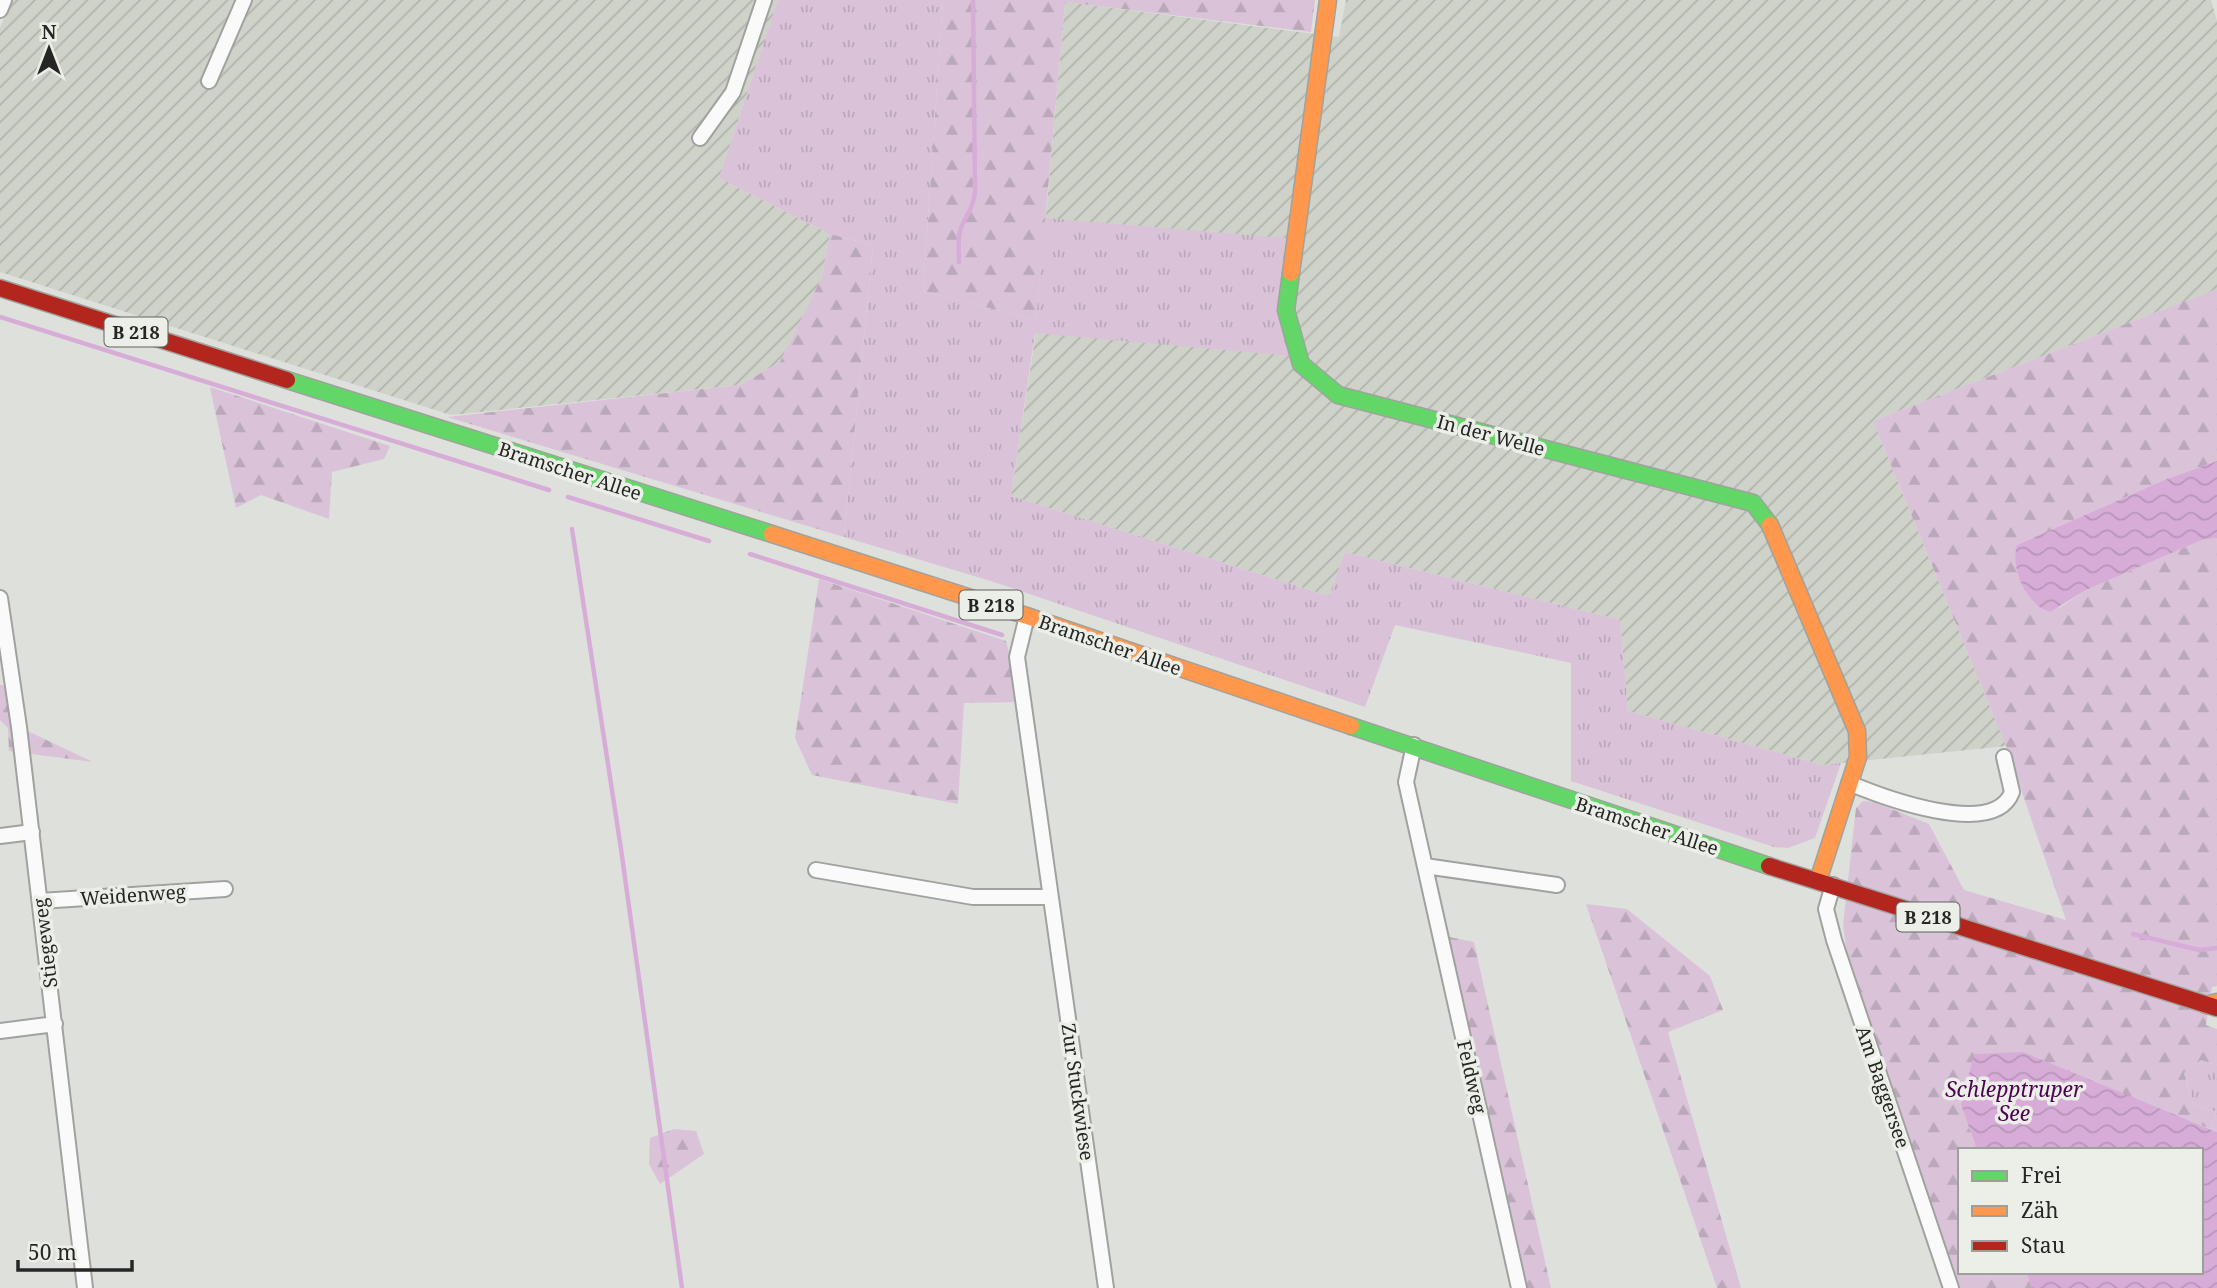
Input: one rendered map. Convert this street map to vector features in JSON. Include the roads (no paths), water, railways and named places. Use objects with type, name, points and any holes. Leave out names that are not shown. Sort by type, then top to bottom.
[{"type":"main road","name":"In der Welle","points":[[1328,0],[1286,310],[1301,364],[1338,395],[1753,503],[1769,522],[1857,731],[1858,757],[1849,783],[1825,883]]},
{"type":"main road","name":"Bramscher Allee","points":[[0,288],[1027,616],[1672,834],[2213,1005]]},
{"type":"street","points":[[0,10],[4,0]]},
{"type":"street","points":[[209,82],[244,0]]},
{"type":"street","points":[[700,138],[733,92],[764,0]]},
{"type":"street","name":"Stiegeweg","points":[[0,598],[32,832],[85,1288]]},
{"type":"street","name":"Zur Stuckwiese","points":[[1027,616],[1017,657],[1106,1288]]},
{"type":"street","name":"Feldweg","points":[[1414,746],[1406,782],[1519,1288]]},
{"type":"street","points":[[1849,783],[1927,810],[1944,813],[1987,810],[2002,805],[2012,792],[2004,757]]},
{"type":"street","points":[[0,836],[32,832]]},
{"type":"street","points":[[1425,866],[1557,885]]},
{"type":"street","points":[[816,870],[974,897],[1051,897]]},
{"type":"street","name":"Am Baggersee","points":[[1825,883],[1826,909],[1834,940],[1951,1288]]},
{"type":"street","name":"Weidenweg","points":[[40,901],[225,889]]},
{"type":"street","points":[[0,1031],[55,1024]]},
{"type":"water","points":[[2217,461],[2217,538],[2202,540],[2086,590],[2050,612],[2041,608],[2027,594],[2018,574],[2015,554],[2017,545],[2164,480]]},
{"type":"water","name":"Schlepptruper See","points":[[2023,1052],[2217,1132],[2217,1288],[2032,1288],[2027,1274],[2203,1274],[2203,1148],[1976,1148],[1961,1105],[1974,1054]]},
{"type":"waterway","points":[[959,262],[960,232],[975,192],[973,0]]},
{"type":"waterway","points":[[0,317],[549,490]]},
{"type":"waterway","points":[[568,497],[709,541]]},
{"type":"waterway","points":[[572,529],[621,849],[682,1288]]},
{"type":"waterway","points":[[750,554],[1002,635]]},
{"type":"waterway","points":[[2133,934],[2199,950],[2217,948]]}]
